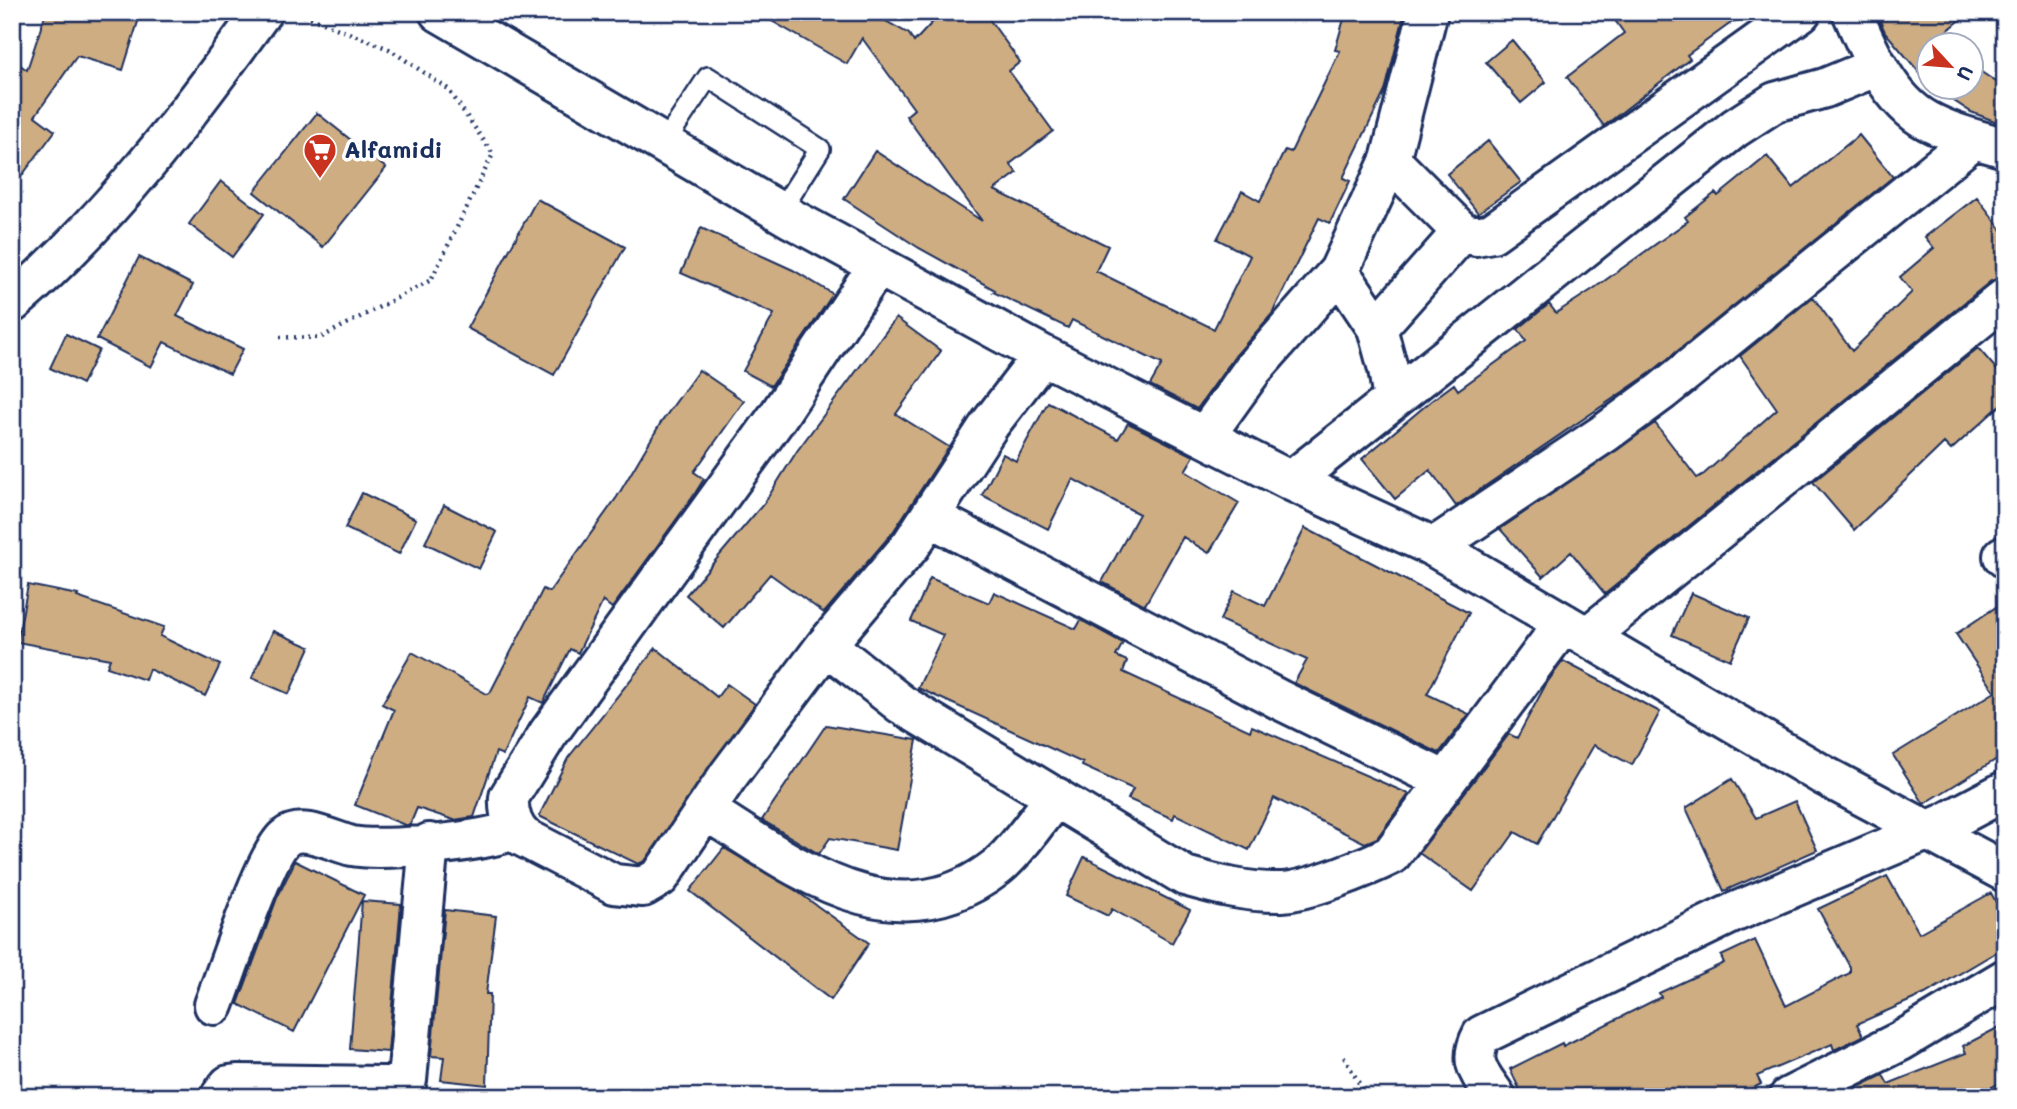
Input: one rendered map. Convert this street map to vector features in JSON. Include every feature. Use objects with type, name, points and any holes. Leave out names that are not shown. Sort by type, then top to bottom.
[{"type":"street","points":[[12,303],[59,263],[172,136],[262,12]]},
{"type":"street","points":[[439,12],[780,212],[1043,355],[1291,481],[1434,547],[1823,775],[2005,872]]},
{"type":"street","points":[[1390,160],[1462,232],[1476,236],[1492,233],[1801,12]]},
{"type":"street","points":[[1852,12],[1878,66],[1905,104],[1927,121],[1990,144]]},
{"type":"street","points":[[1205,436],[1253,369],[1339,271],[1390,160],[1429,13]]},
{"type":"street","points":[[1291,481],[1735,128],[1775,102],[1825,88],[1878,66]]},
{"type":"street","points":[[1434,547],[1605,433],[1990,144]]},
{"type":"street","points":[[1377,328],[1462,232]]},
{"type":"street","points":[[878,265],[776,419],[548,734],[509,797],[508,808],[516,830],[523,837],[614,884],[643,887],[660,877],[803,673],[911,545],[990,424],[1043,355]]},
{"type":"street","points":[[1339,271],[1377,328],[1393,400]]},
{"type":"street","points":[[826,645],[901,704],[1185,876],[1231,889],[1285,892],[1363,869],[1391,855],[1446,780],[1576,630],[2005,298]]},
{"type":"street","points":[[930,517],[1280,700],[1446,780]]},
{"type":"street","points":[[1496,1097],[1476,1066],[1474,1051],[1482,1035],[1735,912],[1925,829],[1943,824],[2005,791]]},
{"type":"street","points":[[705,810],[822,882],[865,895],[901,900],[932,900],[950,894],[998,866],[1056,797]]},
{"type":"street","points":[[214,1005],[253,900],[285,838],[296,832],[307,833],[370,849],[500,836],[516,830]]},
{"type":"street","points":[[220,1097],[229,1085],[237,1084],[382,1086],[399,1085],[407,1080],[429,843]]},
{"type":"street","points":[[1789,1097],[1900,1041],[2005,978]]},
{"type":"lane","points":[[663,145],[708,77],[820,149],[780,212]]},
{"type":"path","points":[[280,337],[320,338],[431,280],[493,154],[448,89],[389,49],[298,12]]},
{"type":"path","points":[[1344,1058],[1367,1097]]},
{"type":"building","points":[[46,12],[141,12],[123,70],[77,56],[35,116],[55,131],[12,189],[12,59],[27,70]]},
{"type":"building","points":[[756,12],[876,12],[875,15],[909,34],[914,42],[942,12],[984,12],[1020,62],[1009,71],[1053,131],[1010,164],[1017,173],[994,190],[1108,246],[1096,271],[1214,329],[1250,256],[1217,239],[1242,191],[1260,201],[1285,150],[1291,152],[1340,51],[1335,50],[1346,12],[1405,12],[1385,91],[1343,178],[1350,181],[1330,223],[1319,218],[1272,314],[1235,356],[1197,409],[1150,385],[1162,364],[1072,320],[1068,328],[993,292],[995,290],[919,248],[844,199],[875,151],[982,221],[906,116],[914,109],[862,38],[847,64]]},
{"type":"building","points":[[1609,12],[1746,12],[1687,55],[1690,59],[1604,126],[1567,77],[1624,33]]},
{"type":"building","points":[[1876,12],[1970,12],[1946,32],[1916,32],[1916,69],[1885,32]]},
{"type":"building","points":[[1512,40],[1546,82],[1521,103],[1486,62]]},
{"type":"building","points":[[1986,75],[2005,88],[2005,125],[1971,112],[1956,102],[1986,102]]},
{"type":"building","name":"Alfamidi","points":[[317,113],[386,168],[323,247],[254,192]]},
{"type":"building","points":[[1859,135],[1893,177],[1649,374],[1456,506],[1430,470],[1395,499],[1362,459],[1454,384],[1458,390],[1526,341],[1518,329],[1549,304],[1556,313],[1593,289],[1688,221],[1685,217],[1715,193],[1718,196],[1767,156],[1793,188]]},
{"type":"building","points":[[1488,141],[1521,182],[1478,213],[1447,174]]},
{"type":"building","points":[[221,181],[264,214],[232,257],[189,224]]},
{"type":"building","points":[[1977,197],[2005,234],[2005,277],[1991,281],[1605,594],[1571,552],[1543,577],[1500,529],[1655,423],[1697,478],[1704,474],[1777,409],[1740,356],[1813,297],[1852,351],[1912,292],[1900,277],[1934,248],[1925,237]]},
{"type":"building","points":[[537,199],[625,247],[554,375],[467,328]]},
{"type":"building","points":[[701,228],[793,270],[833,294],[771,386],[743,371],[774,314],[681,273]]},
{"type":"building","points":[[139,257],[193,285],[177,316],[243,349],[230,374],[164,342],[151,367],[97,339]]},
{"type":"building","points":[[896,318],[941,351],[896,414],[949,447],[893,532],[824,613],[770,574],[724,628],[686,595],[765,502],[797,451]]},
{"type":"building","points":[[66,334],[99,350],[82,384],[50,368]]},
{"type":"building","points":[[1978,348],[2005,379],[2005,401],[1951,450],[1944,443],[1854,530],[1813,482]]},
{"type":"building","points":[[699,370],[744,401],[694,472],[704,479],[692,498],[612,608],[603,601],[578,653],[570,649],[543,703],[530,697],[503,755],[496,752],[474,817],[454,820],[417,808],[410,825],[405,825],[355,805],[394,710],[382,704],[412,652],[487,694],[490,693],[543,589],[549,592],[617,497],[660,424]]},
{"type":"building","points":[[1048,402],[1118,439],[1128,423],[1194,456],[1185,471],[1239,503],[1209,553],[1183,537],[1145,605],[1102,582],[1139,514],[1073,479],[1048,529],[982,495],[1003,454],[1016,461]]},
{"type":"building","points":[[362,493],[416,519],[399,554],[345,528]]},
{"type":"building","points":[[444,505],[497,532],[479,569],[425,543]]},
{"type":"building","points":[[1305,528],[1469,613],[1427,694],[1469,714],[1439,753],[1294,683],[1307,660],[1220,620],[1234,591],[1265,606]]},
{"type":"building","points":[[930,578],[989,603],[994,592],[1076,629],[1081,620],[1123,643],[1116,656],[1127,661],[1123,672],[1250,731],[1252,726],[1409,794],[1377,838],[1365,843],[1274,798],[1249,850],[1175,814],[1173,819],[1128,799],[1133,789],[1082,766],[1083,763],[918,688],[943,635],[911,621]]},
{"type":"building","points":[[28,585],[78,595],[77,597],[164,627],[160,636],[220,665],[205,696],[149,669],[145,680],[107,667],[110,659],[17,642]]},
{"type":"building","points":[[1691,593],[1749,618],[1730,660],[1672,635]]},
{"type":"building","points":[[2005,601],[2005,754],[1924,804],[1893,755],[1995,692],[1956,634]]},
{"type":"building","points":[[273,631],[310,647],[289,694],[252,678]]},
{"type":"building","points":[[656,648],[717,697],[727,684],[755,704],[645,861],[638,864],[539,816],[568,758]]},
{"type":"building","points":[[1563,661],[1660,712],[1632,765],[1594,745],[1537,844],[1515,832],[1473,891],[1419,853],[1509,734],[1517,738],[1546,684]]},
{"type":"building","points":[[826,725],[917,740],[897,850],[830,838],[819,854],[762,820]]},
{"type":"building","points":[[1732,779],[1756,818],[1795,801],[1817,850],[1724,891],[1686,808]]},
{"type":"building","points":[[724,848],[795,890],[869,943],[831,1000],[690,891]]},
{"type":"building","points":[[1084,857],[1190,910],[1172,943],[1112,909],[1108,916],[1066,896]]},
{"type":"building","points":[[295,861],[364,895],[294,1032],[238,1004],[277,898]]},
{"type":"building","points":[[1887,876],[1919,933],[1991,893],[2005,918],[2005,947],[1925,994],[1857,1024],[1863,1036],[1834,1050],[1832,1044],[1757,1076],[1761,1084],[1736,1097],[1523,1097],[1510,1069],[1661,997],[1659,993],[1724,963],[1721,956],[1755,940],[1786,1006],[1850,973],[1850,967],[1818,909]]},
{"type":"building","points":[[362,901],[401,904],[388,1052],[350,1049]]},
{"type":"building","points":[[445,910],[496,916],[486,994],[490,994],[487,1085],[441,1080],[444,1057],[431,1056]]},
{"type":"building","points":[[2005,1024],[2005,1080],[1974,1097],[1853,1097],[1850,1091],[1883,1075],[1888,1084],[1966,1053],[1963,1046]]},
{"type":"place","name":"Alfamidi","points":[[320,180]]}]
